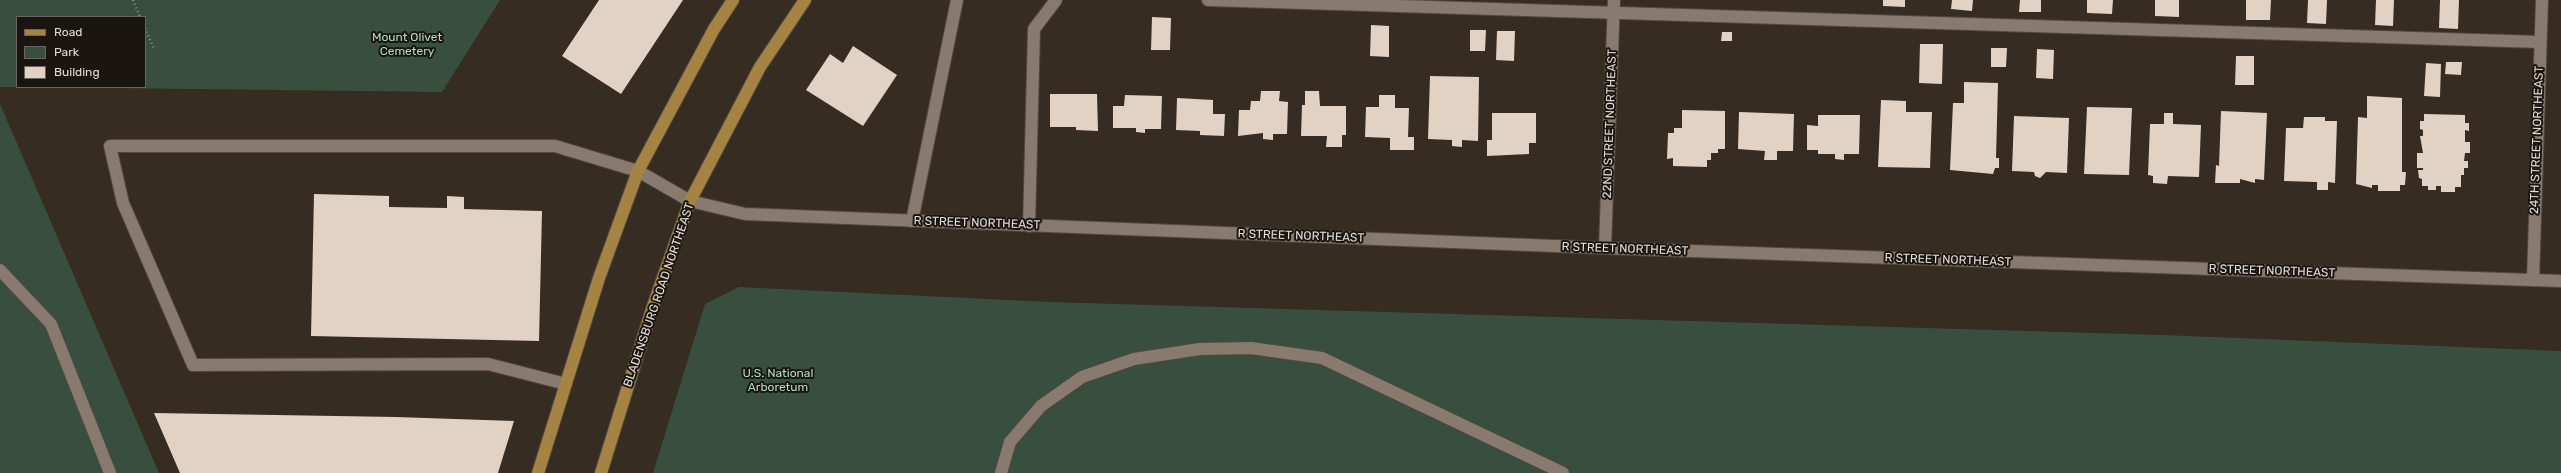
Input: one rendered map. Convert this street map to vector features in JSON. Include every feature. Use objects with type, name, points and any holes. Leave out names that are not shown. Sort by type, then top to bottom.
[{"type":"main road","points":[[538,473],[599,278],[638,171],[706,43],[733,0]]},
{"type":"main road","name":"BLADENSBURG ROAD NORTHEAST","points":[[601,473],[652,309],[690,201],[760,67],[805,0]]},
{"type":"street","points":[[912,221],[957,0]]},
{"type":"street","points":[[1029,226],[1034,28],[1056,0]]},
{"type":"street","points":[[1208,0],[1614,6],[2540,42]]},
{"type":"street","name":"24TH STREET NORTHEAST","points":[[2533,280],[2542,0]]},
{"type":"street","name":"22ND STREET NORTHEAST","points":[[1605,248],[1614,6]]},
{"type":"street","name":"R STREET NORTHEAST","points":[[566,384],[488,364],[193,365],[123,203],[110,146],[555,146],[638,171],[690,201],[745,214],[1605,248],[2561,282]]},
{"type":"street","points":[[0,270],[51,324],[110,473]]},
{"type":"street","points":[[1001,473],[1010,442],[1041,406],[1082,377],[1134,359],[1200,349],[1251,348],[1322,358],[1563,473]]},
{"type":"path","points":[[133,0],[140,16]]},
{"type":"path","points":[[146,30],[154,49]]},
{"type":"green space","name":"Mount Olivet Cemetery","points":[[0,0],[500,0],[442,92],[109,88],[146,88],[146,16],[16,16],[16,87],[0,87]]},
{"type":"green space","points":[[0,104],[159,473],[0,473]]},
{"type":"green space","name":"U.S. National Arboretum","points":[[739,287],[1049,302],[2162,335],[2561,351],[2561,473],[653,473],[705,304]]},
{"type":"building","points":[[599,0],[683,0],[621,94],[562,56]]},
{"type":"building","points":[[1883,0],[1905,0],[1905,7],[1883,6]]},
{"type":"building","points":[[1952,0],[1973,0],[1972,11],[1951,9]]},
{"type":"building","points":[[2020,0],[2041,0],[2041,12],[2019,12]]},
{"type":"building","points":[[2087,0],[2113,0],[2112,14],[2087,13]]},
{"type":"building","points":[[2155,0],[2179,0],[2179,17],[2155,16]]},
{"type":"building","points":[[2246,0],[2271,0],[2270,20],[2246,20]]},
{"type":"building","points":[[2308,0],[2327,0],[2326,24],[2307,23]]},
{"type":"building","points":[[2376,0],[2394,0],[2393,26],[2375,25]]},
{"type":"building","points":[[2440,0],[2459,0],[2458,29],[2439,28]]},
{"type":"building","points":[[1152,17],[1171,18],[1170,50],[1151,50]]},
{"type":"building","points":[[1371,25],[1389,26],[1389,57],[1370,56]]},
{"type":"building","points":[[1470,30],[1486,30],[1485,51],[1470,51]]},
{"type":"building","points":[[1497,31],[1515,31],[1514,61],[1496,60]]},
{"type":"building","points":[[1722,32],[1732,32],[1732,41],[1721,41]]},
{"type":"building","points":[[1920,44],[1943,44],[1942,84],[1919,83]]},
{"type":"building","points":[[853,46],[897,75],[863,126],[806,90],[830,54],[843,63]]},
{"type":"building","points":[[1991,48],[2007,48],[2006,67],[1991,67]]},
{"type":"building","points":[[2037,49],[2054,50],[2053,79],[2036,78]]},
{"type":"building","points":[[2236,56],[2254,56],[2254,85],[2235,85]]},
{"type":"building","points":[[2446,62],[2462,62],[2461,75],[2445,74]]},
{"type":"building","points":[[2426,63],[2441,64],[2440,97],[2424,96]]},
{"type":"building","points":[[1430,76],[1479,77],[1478,141],[1462,140],[1462,147],[1452,146],[1452,140],[1428,139]]},
{"type":"building","points":[[1964,82],[1998,83],[1996,158],[1999,158],[1999,168],[1995,168],[1993,174],[1950,170],[1953,103],[1964,103]]},
{"type":"building","points":[[1261,91],[1280,91],[1279,101],[1288,102],[1287,134],[1273,134],[1273,140],[1263,139],[1263,133],[1238,136],[1239,110],[1250,110],[1251,101],[1260,101]]},
{"type":"building","points":[[1305,91],[1319,91],[1320,106],[1346,106],[1346,135],[1342,135],[1342,147],[1326,147],[1327,136],[1301,136],[1302,105],[1305,105]]},
{"type":"building","points":[[1050,94],[1097,94],[1098,131],[1076,130],[1076,127],[1050,127]]},
{"type":"building","points":[[1125,95],[1162,96],[1161,129],[1145,129],[1145,133],[1136,132],[1136,128],[1113,128],[1113,106],[1124,106]]},
{"type":"building","points":[[1379,95],[1395,95],[1395,108],[1409,108],[1408,137],[1414,137],[1414,150],[1390,150],[1390,138],[1365,137],[1366,107],[1379,107]]},
{"type":"building","points":[[2367,96],[2402,98],[2402,172],[2406,172],[2405,185],[2400,185],[2400,191],[2378,191],[2378,185],[2372,185],[2372,188],[2356,184],[2358,117],[2367,118]]},
{"type":"building","points":[[1177,98],[1213,100],[1213,114],[1225,114],[1224,136],[1200,135],[1200,131],[1176,130]]},
{"type":"building","points":[[1881,100],[1906,101],[1906,112],[1932,112],[1930,168],[1878,167]]},
{"type":"building","points":[[2087,107],[2132,108],[2129,175],[2084,174]]},
{"type":"building","points":[[1682,110],[1725,111],[1725,149],[1718,149],[1718,153],[1711,153],[1711,160],[1707,160],[1707,167],[1673,166],[1673,158],[1667,159],[1668,133],[1674,133],[1674,128],[1682,128]]},
{"type":"building","points":[[2221,111],[2267,113],[2264,180],[2255,179],[2255,183],[2240,179],[2240,183],[2215,183],[2216,165],[2219,166]]},
{"type":"building","points":[[1739,112],[1794,114],[1793,151],[1777,151],[1777,160],[1764,160],[1765,151],[1738,149]]},
{"type":"building","points":[[1492,113],[1536,113],[1536,143],[1529,143],[1529,154],[1487,156],[1487,140],[1492,140]]},
{"type":"building","points":[[2164,113],[2173,113],[2173,124],[2201,125],[2199,177],[2168,176],[2167,184],[2153,183],[2153,176],[2148,175],[2150,124],[2164,124]]},
{"type":"building","points":[[2424,114],[2465,115],[2465,123],[2469,123],[2469,131],[2465,130],[2465,142],[2470,142],[2470,153],[2465,153],[2464,161],[2468,161],[2468,168],[2464,168],[2464,175],[2461,175],[2461,187],[2455,187],[2455,192],[2441,192],[2441,186],[2436,186],[2436,190],[2428,190],[2428,186],[2422,186],[2422,179],[2419,178],[2418,170],[2423,170],[2423,168],[2417,168],[2417,153],[2423,153],[2420,136],[2423,136],[2423,130],[2420,129],[2420,121],[2424,121]]},
{"type":"building","points":[[1818,115],[1860,115],[1859,154],[1844,154],[1844,160],[1835,159],[1835,154],[1818,154],[1818,150],[1807,150],[1807,125],[1818,126]]},
{"type":"building","points":[[2014,116],[2069,118],[2067,173],[2046,172],[2040,178],[2035,176],[2034,172],[2012,171]]},
{"type":"building","points":[[2304,117],[2325,117],[2325,121],[2337,121],[2335,183],[2328,182],[2328,190],[2317,190],[2317,182],[2284,181],[2286,128],[2303,128]]},
{"type":"building","points":[[314,194],[389,196],[389,207],[447,208],[447,196],[464,197],[464,209],[542,211],[539,341],[311,336]]},
{"type":"building","points":[[154,413],[396,417],[514,421],[498,473],[180,473]]}]
